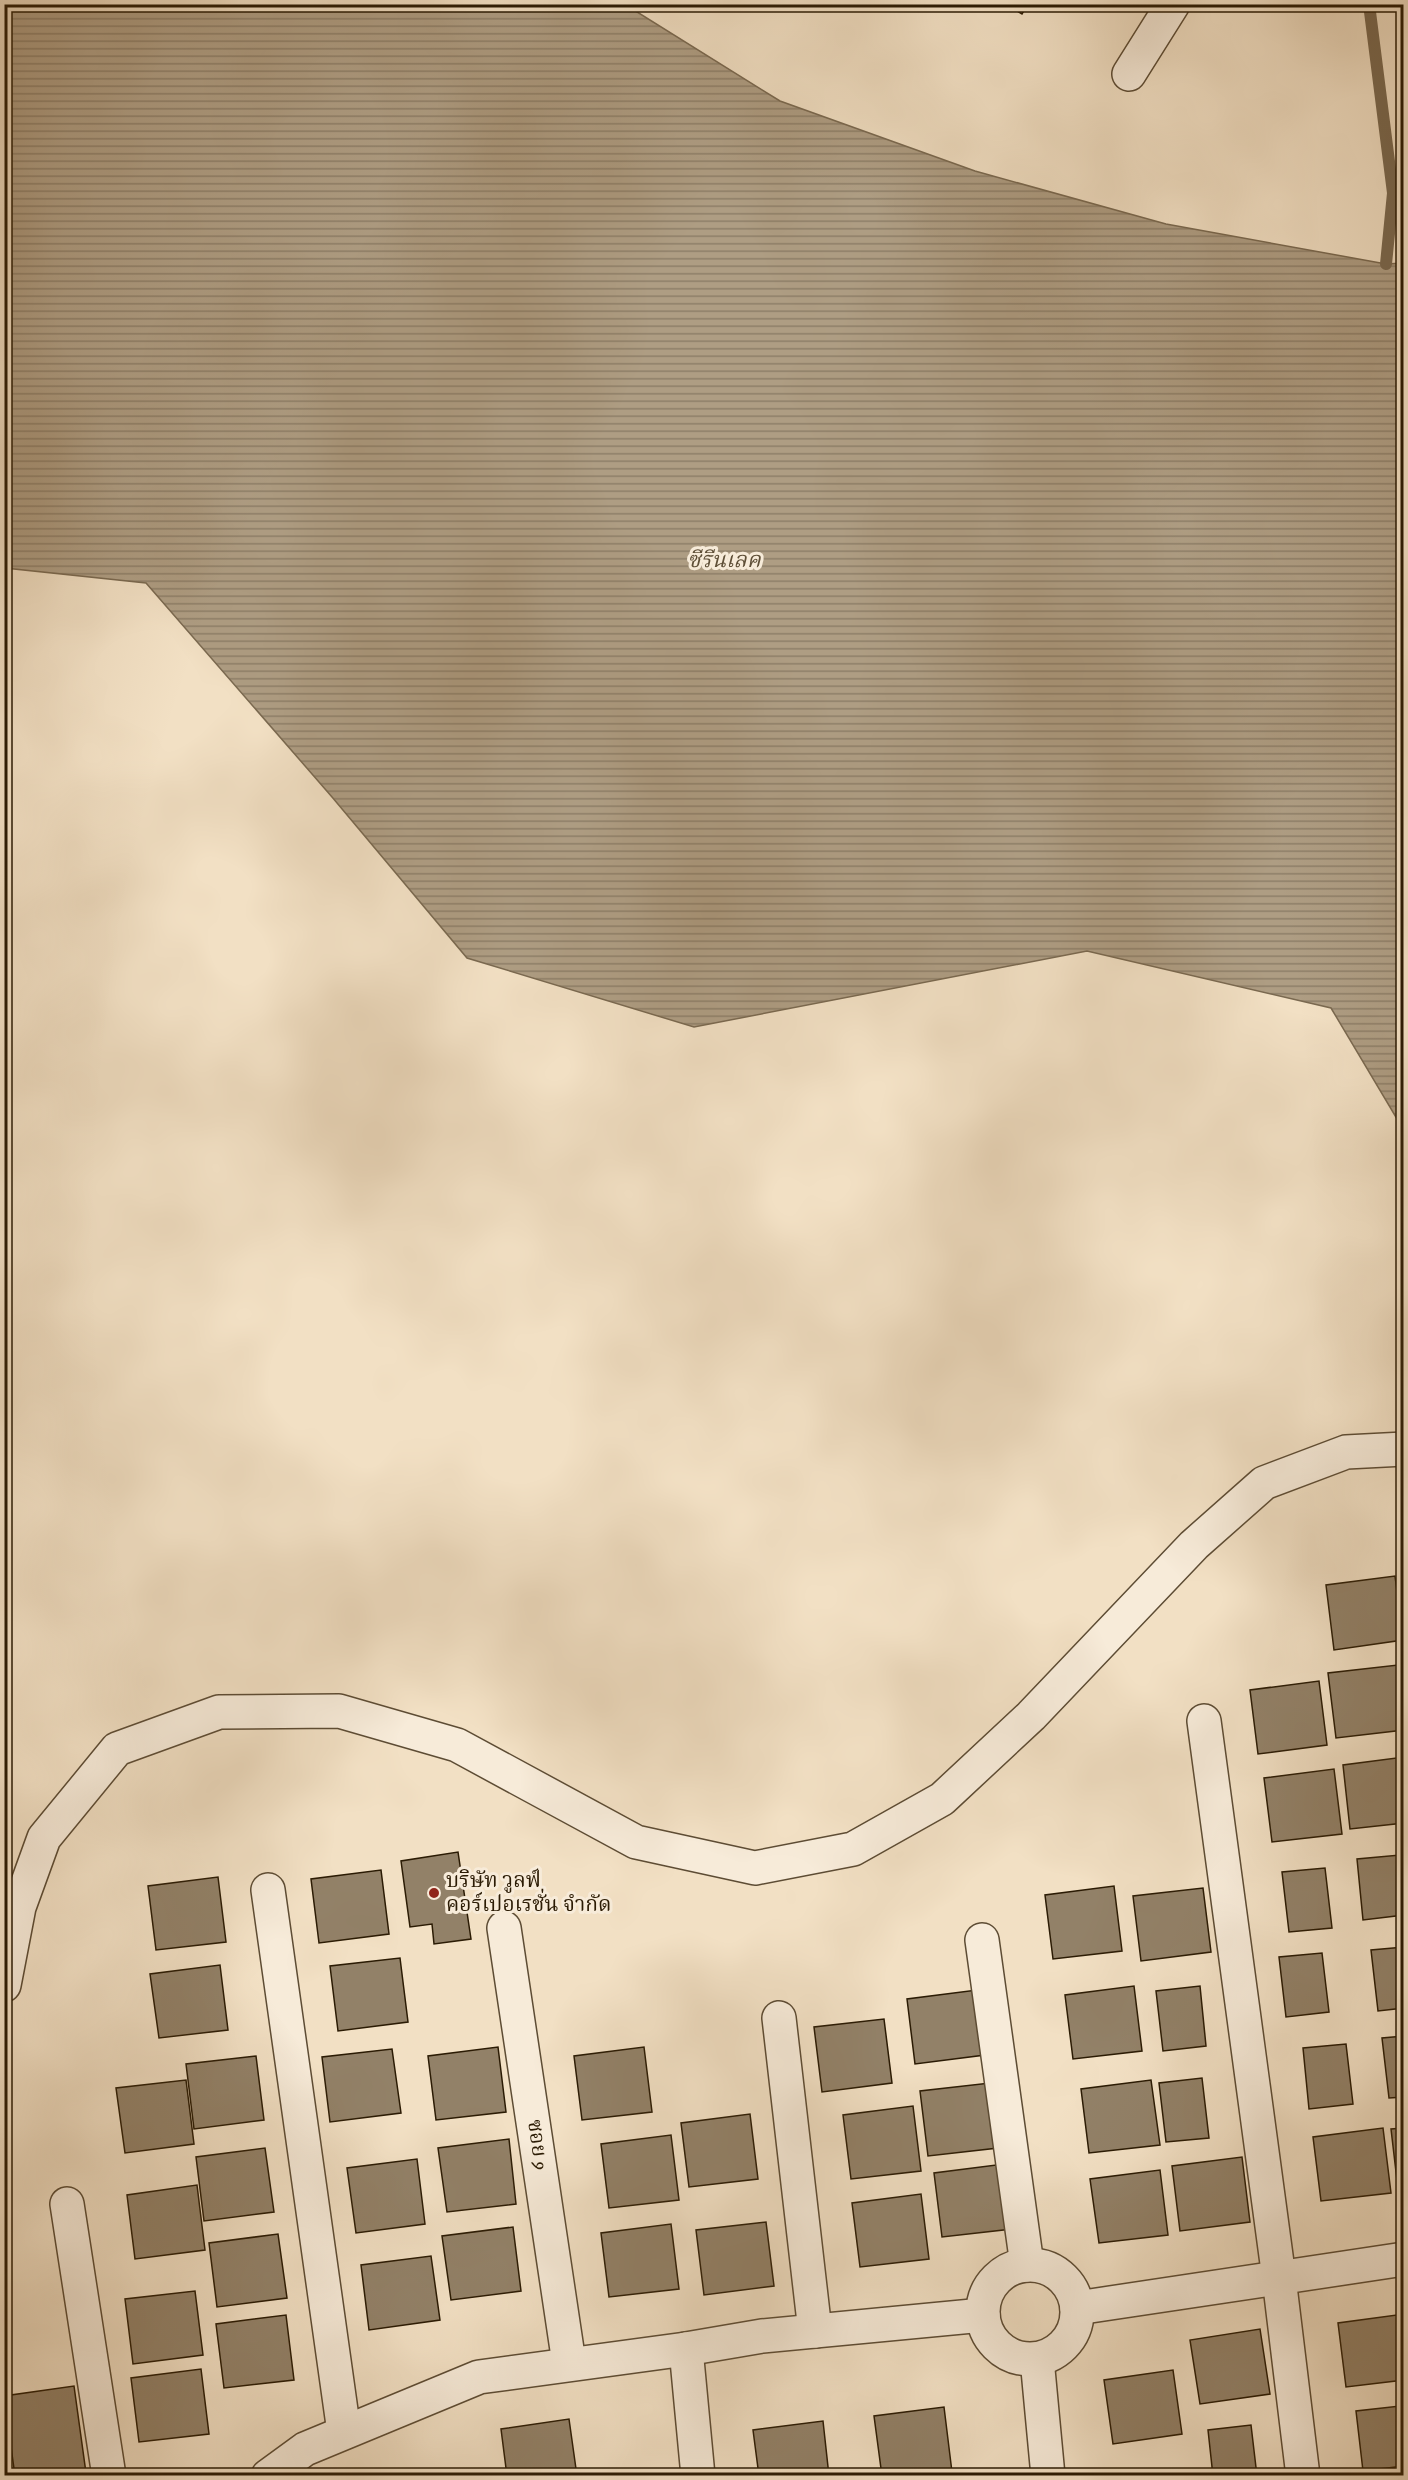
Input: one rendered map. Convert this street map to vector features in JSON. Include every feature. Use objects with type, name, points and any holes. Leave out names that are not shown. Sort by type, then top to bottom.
[{"type":"street","points":[[1129,74],[1173,4]]},
{"type":"street","points":[[4,1985],[19,1907],[44,1838],[117,1749],[219,1712],[339,1711],[457,1745],[636,1842],[755,1868],[854,1849],[942,1799],[1031,1716],[1194,1545],[1264,1483],[1346,1452],[1404,1449]]},
{"type":"street","points":[[1204,1720],[1279,2278],[1303,2475]]},
{"type":"street","points":[[268,1890],[344,2432]]},
{"type":"street","name":"ซอย 9","points":[[504,1928],[569,2363]]},
{"type":"street","points":[[982,1940],[1027,2265]]},
{"type":"street","points":[[779,2018],[814,2331]]},
{"type":"street","points":[[67,2204],[109,2475]]},
{"type":"street","points":[[1077,2308],[1404,2259]]},
{"type":"street","points":[[1027,2265],[1045,2268],[1061,2277],[1072,2291],[1077,2308],[1076,2326],[1067,2342],[1053,2353],[1037,2359],[1018,2357],[1001,2349],[988,2334],[983,2315],[986,2297],[995,2281],[1010,2270],[1027,2265]]},
{"type":"street","points":[[268,2475],[305,2449],[479,2377],[569,2363],[686,2349],[762,2336],[983,2315]]},
{"type":"street","points":[[686,2349],[698,2475]]},
{"type":"street","points":[[1037,2359],[1048,2475]]},
{"type":"water","name":"ซีรีนเลค","points":[[5,4],[626,5],[780,101],[975,171],[1166,224],[1386,264],[1403,263],[1403,1129],[1331,1008],[1087,951],[694,1027],[467,958],[332,797],[146,583],[5,568]]},
{"type":"building","points":[[1005,4],[1028,4],[1022,14]]},
{"type":"building","points":[[1395,1576],[1403,1640],[1334,1650],[1326,1585]]},
{"type":"building","points":[[1398,1665],[1404,1708],[1404,1730],[1336,1738],[1328,1673]]},
{"type":"building","points":[[1319,1681],[1327,1745],[1258,1754],[1250,1690]]},
{"type":"building","points":[[1404,1757],[1404,1823],[1350,1829],[1343,1765]]},
{"type":"building","points":[[1334,1769],[1342,1834],[1272,1842],[1264,1778]]},
{"type":"building","name":"บริษัท วูลฟ์ คอร์เปอเรชั่น จำกัด","points":[[458,1852],[471,1939],[434,1944],[432,1924],[410,1927],[401,1861]]},
{"type":"building","points":[[1400,1855],[1404,1915],[1363,1920],[1357,1859]]},
{"type":"building","points":[[1325,1868],[1332,1928],[1289,1932],[1282,1872]]},
{"type":"building","points":[[381,1870],[389,1934],[319,1943],[311,1879]]},
{"type":"building","points":[[218,1877],[226,1942],[156,1950],[148,1886]]},
{"type":"building","points":[[1114,1886],[1122,1951],[1053,1959],[1045,1895]]},
{"type":"building","points":[[1203,1888],[1211,1952],[1141,1961],[1133,1896]]},
{"type":"building","points":[[1404,1947],[1404,2008],[1378,2011],[1371,1950]]},
{"type":"building","points":[[1322,1953],[1329,2012],[1286,2017],[1279,1957]]},
{"type":"building","points":[[400,1958],[408,2022],[338,2031],[330,1966]]},
{"type":"building","points":[[220,1965],[228,2030],[159,2038],[150,1974]]},
{"type":"building","points":[[1134,1986],[1142,2051],[1073,2059],[1065,1995]]},
{"type":"building","points":[[1200,1986],[1206,2046],[1163,2051],[1156,1991]]},
{"type":"building","points":[[977,1990],[985,2055],[915,2064],[907,1999]]},
{"type":"building","points":[[884,2019],[892,2083],[822,2092],[814,2027]]},
{"type":"building","points":[[1404,2036],[1404,2097],[1389,2098],[1382,2038]]},
{"type":"building","points":[[1346,2044],[1353,2104],[1309,2109],[1303,2048]]},
{"type":"building","points":[[498,2047],[506,2112],[436,2120],[428,2056]]},
{"type":"building","points":[[644,2047],[652,2112],[582,2120],[574,2056]]},
{"type":"building","points":[[392,2049],[401,2113],[330,2122],[322,2057]]},
{"type":"building","points":[[256,2056],[264,2120],[194,2129],[186,2064]]},
{"type":"building","points":[[1202,2078],[1209,2138],[1166,2142],[1159,2083]]},
{"type":"building","points":[[186,2080],[194,2144],[125,2153],[116,2088]]},
{"type":"building","points":[[1151,2080],[1160,2145],[1089,2153],[1081,2089]]},
{"type":"building","points":[[990,2083],[998,2148],[928,2156],[920,2091]]},
{"type":"building","points":[[913,2106],[921,2171],[851,2179],[843,2115]]},
{"type":"building","points":[[750,2114],[758,2179],[689,2187],[681,2123]]},
{"type":"building","points":[[1383,2128],[1391,2193],[1321,2201],[1313,2137]]},
{"type":"building","points":[[1404,2128],[1404,2189],[1398,2189],[1391,2129]]},
{"type":"building","points":[[671,2135],[679,2200],[609,2208],[601,2144]]},
{"type":"building","points":[[509,2139],[516,2204],[447,2212],[438,2148]]},
{"type":"building","points":[[265,2148],[274,2212],[204,2221],[196,2157]]},
{"type":"building","points":[[1242,2157],[1250,2222],[1180,2231],[1172,2166]]},
{"type":"building","points":[[417,2159],[425,2224],[356,2233],[347,2168]]},
{"type":"building","points":[[1004,2164],[1012,2229],[942,2237],[934,2173]]},
{"type":"building","points":[[1160,2170],[1168,2235],[1099,2243],[1090,2179]]},
{"type":"building","points":[[197,2185],[205,2250],[135,2259],[127,2195]]},
{"type":"building","points":[[921,2194],[929,2259],[860,2267],[852,2203]]},
{"type":"building","points":[[766,2222],[774,2286],[704,2295],[696,2230]]},
{"type":"building","points":[[671,2224],[679,2289],[609,2297],[601,2233]]},
{"type":"building","points":[[513,2227],[521,2291],[451,2300],[442,2236]]},
{"type":"building","points":[[278,2234],[287,2298],[217,2307],[209,2243]]},
{"type":"building","points":[[431,2256],[440,2320],[369,2330],[361,2265]]},
{"type":"building","points":[[195,2291],[203,2355],[133,2364],[125,2299]]},
{"type":"building","points":[[1404,2314],[1404,2380],[1346,2387],[1338,2323]]},
{"type":"building","points":[[286,2315],[294,2380],[224,2388],[216,2324]]},
{"type":"building","points":[[1260,2329],[1270,2394],[1200,2404],[1190,2340]]},
{"type":"building","points":[[201,2369],[209,2434],[139,2442],[131,2378]]},
{"type":"building","points":[[1173,2370],[1182,2434],[1113,2444],[1104,2380]]},
{"type":"building","points":[[74,2386],[86,2473],[69,2476],[15,2476],[4,2396]]},
{"type":"building","points":[[1400,2406],[1404,2466],[1363,2471],[1356,2411]]},
{"type":"building","points":[[944,2407],[952,2472],[925,2476],[882,2476],[874,2416]]},
{"type":"building","points":[[569,2419],[577,2476],[507,2476],[501,2429]]},
{"type":"building","points":[[823,2421],[829,2476],[759,2476],[753,2430]]},
{"type":"building","points":[[1251,2425],[1257,2476],[1213,2476],[1208,2430]]},
{"type":"waterway","points":[[1369,4],[1393,193],[1386,264]]},
{"type":"place","name":"บริษัท วูลฟ์ คอร์เปอเรชั่น จำกัด","points":[[434,1893]]}]
